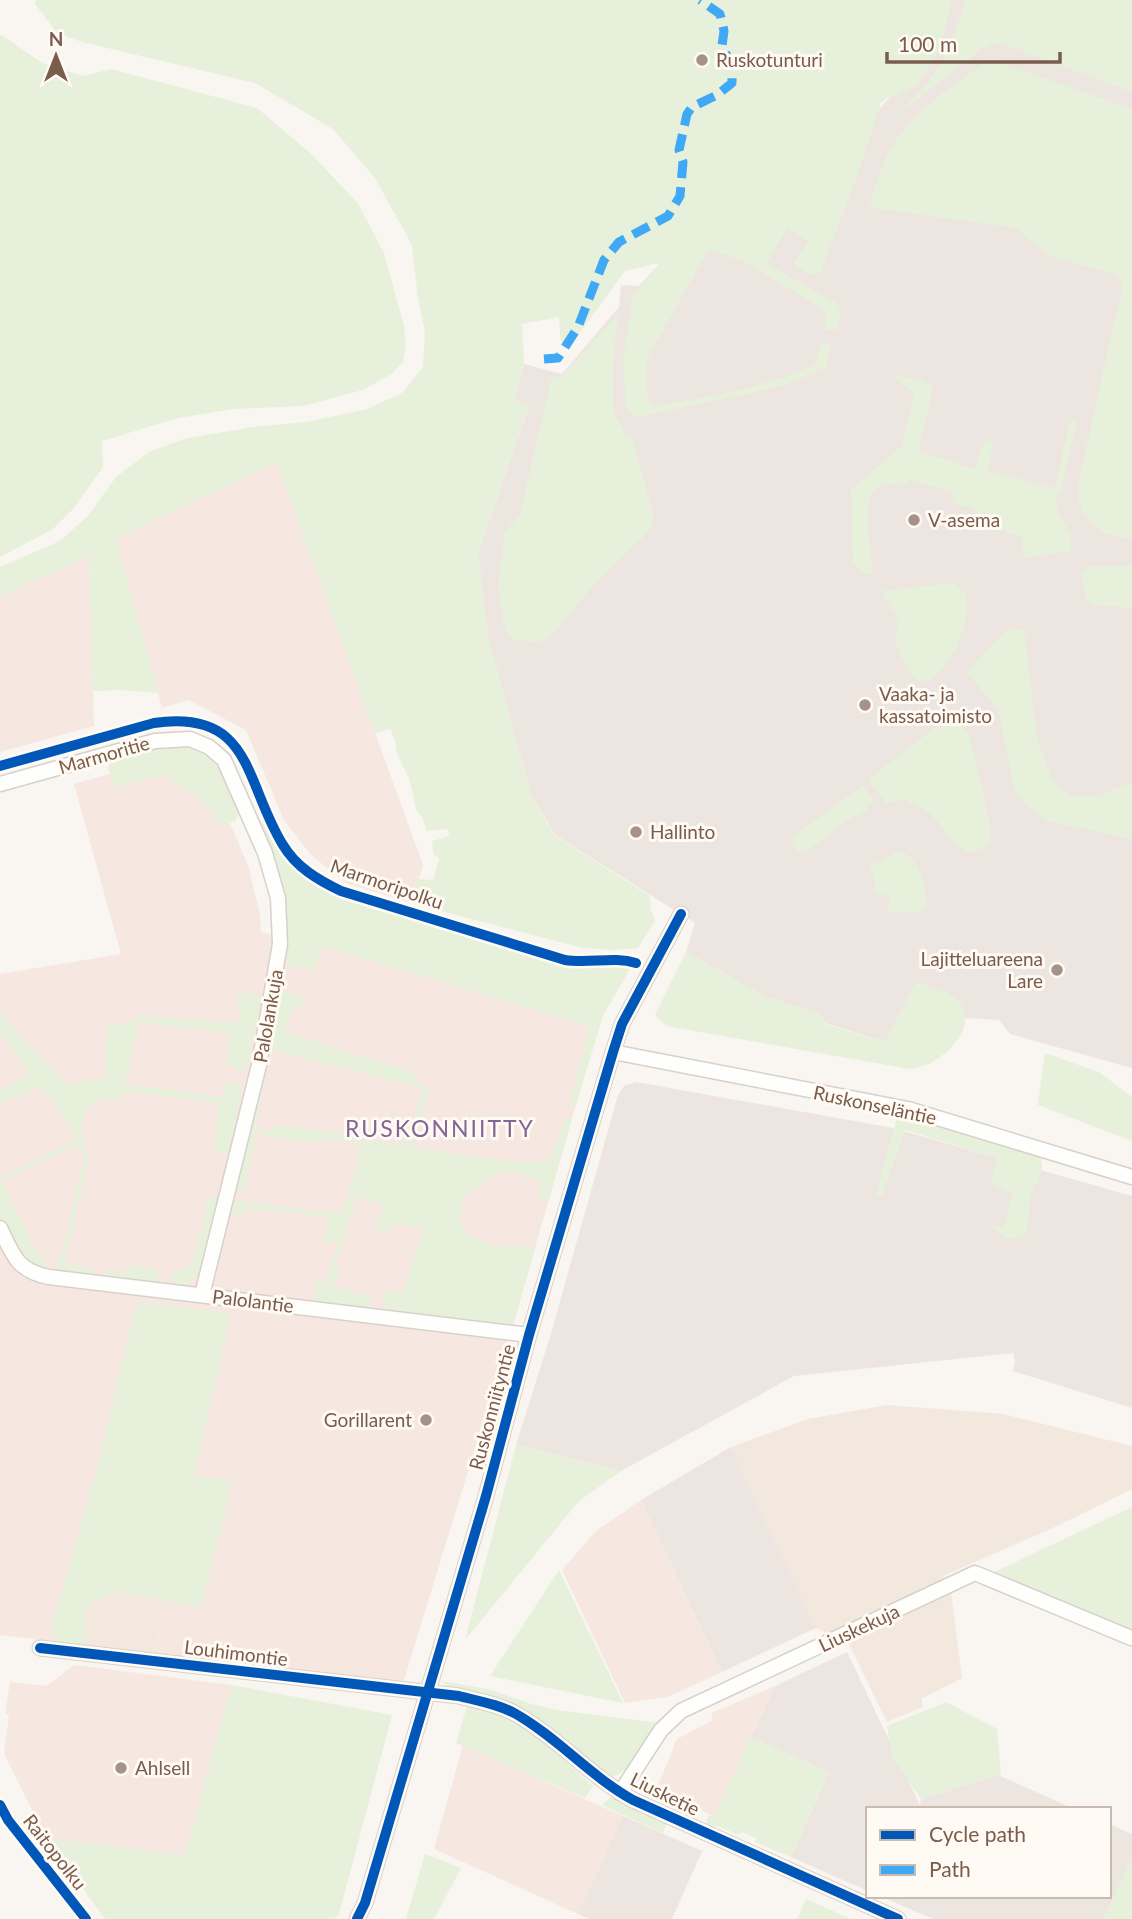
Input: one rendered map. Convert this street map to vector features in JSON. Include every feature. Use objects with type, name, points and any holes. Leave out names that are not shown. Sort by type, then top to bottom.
[{"type":"street","name":"Marmoritie","points":[[0,784],[167,738],[190,739],[209,747]]},
{"type":"street","name":"Palolankuja","points":[[202,1295],[259,1065],[280,944],[278,898],[265,853],[231,772],[217,752],[209,747]]},
{"type":"street","name":"Ruskonniityntie","points":[[357,1919],[365,1903],[486,1496],[529,1335],[612,1052],[628,1013],[681,914]]},
{"type":"street","name":"Ruskonseläntie","points":[[612,1052],[908,1110],[1132,1177]]},
{"type":"street","name":"Palolantie","points":[[0,1228],[16,1259],[29,1272],[38,1275],[529,1335]]},
{"type":"street","name":"Liuskekuja","points":[[620,1793],[661,1730],[681,1711],[975,1573],[1131,1638]]},
{"type":"street","name":"Louhimontie","points":[[40,1648],[427,1693]]},
{"type":"street","name":"Liusketie","points":[[427,1693],[459,1696],[496,1705],[514,1713],[620,1793],[898,1919]]},
{"type":"shaded area","points":[[948,0],[1132,0],[1132,1068],[1010,1034],[999,1020],[965,1018],[910,995],[886,1042],[825,1023],[821,1014],[766,997],[686,952],[695,923],[555,835],[531,794],[488,638],[478,553],[529,406],[514,401],[524,364],[562,374],[619,307],[621,285],[639,286],[681,240],[808,194],[921,60]]},
{"type":"shaded area","points":[[277,463],[423,865],[411,903],[346,883],[311,855],[284,820],[246,730],[188,700],[162,708],[116,538]]},
{"type":"shaded area","points":[[89,556],[94,726],[0,752],[0,596]]},
{"type":"shaded area","points":[[153,762],[218,795],[249,868],[260,915],[261,932],[321,946],[590,1026],[569,1105],[575,1108],[513,1325],[403,1683],[152,1654],[166,1599],[200,1607],[232,1481],[193,1475],[231,1313],[96,1471],[51,1630],[57,1642],[0,1635],[0,974],[121,954],[74,784]]},
{"type":"shaded area","points":[[636,1082],[893,1128],[1132,1196],[1132,1408],[1013,1371],[1013,1353],[794,1376],[621,1471],[516,1445],[550,1337],[618,1095],[624,1086]]},
{"type":"shaded area","points":[[887,1405],[1003,1414],[1132,1446],[1132,1489],[1055,1527],[943,1576],[951,1592],[962,1678],[921,1699],[923,1707],[887,1722],[848,1642],[816,1628],[731,1447],[808,1419]]},
{"type":"shaded area","points":[[731,1447],[816,1628],[722,1672],[641,1500]]},
{"type":"shaded area","points":[[641,1500],[722,1672],[668,1697],[625,1703],[562,1570],[596,1531]]},
{"type":"shaded area","points":[[118,1592],[166,1599],[152,1654],[87,1646],[84,1613],[91,1602]]},
{"type":"shaded area","points":[[847,1652],[920,1805],[921,1799],[998,1775],[1070,1807],[866,1807],[866,1890],[791,1857],[829,1772],[751,1737],[775,1686]]},
{"type":"shaded area","points":[[74,1665],[232,1685],[185,1855],[46,1838],[4,1753],[9,1715],[5,1714],[10,1682],[47,1686]]},
{"type":"shaded area","points":[[775,1686],[718,1807],[717,1818],[657,1788],[677,1739],[713,1720],[711,1713]]},
{"type":"shaded area","points":[[463,1745],[623,1816],[578,1914],[434,1849]]},
{"type":"shaded area","points":[[623,1816],[702,1851],[672,1919],[589,1919],[578,1914]]},
{"type":"shaded area","points":[[1111,1825],[1132,1834],[1132,1859],[1103,1919],[933,1919],[885,1898],[1111,1898]]},
{"type":"green space","points":[[36,0],[952,0],[940,49],[917,86],[892,97],[891,95],[881,103],[856,180],[820,273],[812,275],[793,265],[808,241],[787,228],[767,264],[838,304],[841,313],[836,330],[824,329],[827,311],[743,261],[709,249],[649,355],[646,368],[648,402],[653,406],[694,399],[775,380],[815,365],[821,343],[831,345],[826,368],[782,386],[640,417],[630,413],[626,407],[623,359],[633,296],[659,263],[625,271],[578,335],[561,343],[559,317],[522,324],[524,364],[514,400],[529,405],[478,553],[488,638],[531,794],[554,835],[650,896],[655,920],[638,948],[583,948],[411,903],[418,879],[433,880],[439,859],[433,853],[432,841],[450,836],[447,829],[427,831],[416,809],[409,778],[397,754],[390,729],[375,733],[277,463],[116,538],[158,693],[93,691],[89,556],[0,596],[0,567],[60,541],[88,516],[116,477],[149,452],[184,439],[252,427],[307,422],[367,409],[402,393],[423,367],[425,331],[412,245],[375,178],[333,129],[255,83],[82,42],[57,33],[35,4]]},
{"type":"green space","points":[[966,0],[1132,0],[1132,92],[1002,44],[992,44],[980,50],[897,115],[941,63]]},
{"type":"green space","points":[[0,36],[42,63],[83,76],[111,69],[257,108],[310,153],[357,202],[384,253],[404,326],[406,345],[403,362],[391,374],[363,390],[303,406],[233,409],[178,418],[102,441],[103,467],[74,508],[53,529],[0,557]]},
{"type":"green space","points":[[989,60],[1132,109],[1132,538],[1110,535],[1094,526],[1083,511],[1077,490],[1121,298],[1118,275],[1049,256],[1016,228],[873,208],[870,201],[885,159],[901,133],[936,98]]},
{"type":"green space","points":[[618,314],[613,363],[613,411],[625,434],[632,436],[654,517],[649,531],[595,583],[550,638],[538,642],[514,640],[507,634],[503,621],[498,586],[504,534],[520,514],[551,380],[563,375]]},
{"type":"green space","points":[[897,375],[921,380],[933,386],[919,451],[975,469],[985,440],[993,442],[988,471],[1055,488],[1070,421],[1077,422],[1060,494],[1055,495],[1058,514],[1071,534],[1071,551],[1024,558],[1021,537],[973,522],[975,510],[952,502],[953,493],[909,479],[906,486],[881,486],[870,498],[868,519],[873,575],[861,572],[853,561],[851,489],[901,447],[915,394],[894,377]]},
{"type":"green space","points":[[1132,565],[1132,608],[1094,605],[1086,600],[1081,573],[1087,567]]},
{"type":"green space","points":[[950,583],[957,585],[965,596],[967,612],[963,629],[947,663],[936,676],[924,681],[913,677],[898,649],[897,620],[882,591]]},
{"type":"green space","points":[[1013,628],[1024,630],[1038,743],[1054,782],[1070,795],[1096,796],[1132,782],[1132,839],[1048,821],[1029,809],[1015,791],[998,710],[968,673],[1001,636]]},
{"type":"green space","points":[[952,721],[964,728],[971,740],[991,829],[987,845],[975,852],[960,847],[929,813],[919,806],[904,799],[887,804],[868,780],[934,728]]},
{"type":"green space","points":[[166,745],[195,750],[215,764],[240,811],[235,821],[224,825],[217,823],[208,806],[164,775],[113,787],[108,768],[111,761]]},
{"type":"green space","points":[[864,787],[875,802],[866,805],[870,809],[850,819],[806,851],[800,852],[792,844],[794,835]]},
{"type":"green space","points":[[262,820],[265,820],[280,846],[304,874],[341,895],[566,962],[608,962],[631,967],[603,1016],[575,1108],[569,1105],[590,1026],[321,946],[314,971],[289,965],[284,893]]},
{"type":"green space","points":[[899,851],[912,859],[923,881],[926,905],[919,912],[888,911],[890,896],[875,894],[875,877],[869,867]]},
{"type":"green space","points":[[686,952],[766,997],[822,1014],[825,1024],[885,1042],[916,982],[943,991],[956,999],[963,1008],[964,1026],[961,1035],[948,1051],[929,1064],[910,1069],[666,1026],[655,1015]]},
{"type":"green space","points":[[249,992],[260,997],[261,1003],[246,1071],[227,1063],[231,1033],[139,1022],[125,1084],[224,1097],[226,1081],[241,1083],[243,1086],[228,1153],[214,1149],[219,1103],[123,1091],[120,1100],[94,1103],[87,1109],[83,1120],[83,1141],[89,1159],[64,1264],[94,1269],[89,1275],[58,1271],[56,1266],[57,1260],[60,1260],[84,1159],[78,1145],[2,1181],[40,1258],[46,1259],[45,1270],[26,1261],[17,1250],[0,1216],[0,1177],[76,1140],[66,1120],[39,1086],[21,1099],[19,1095],[0,1104],[0,1090],[31,1074],[0,1035],[0,1011],[29,1045],[70,1084],[106,1077],[106,1027],[127,1023],[139,1016],[240,1023],[236,997]]},
{"type":"green space","points":[[283,992],[304,998],[302,1008],[293,1006],[285,1032],[415,1073],[413,1080],[429,1087],[414,1148],[519,1162],[551,1161],[565,1117],[572,1119],[548,1201],[538,1196],[539,1180],[511,1171],[494,1175],[463,1197],[459,1221],[466,1234],[497,1247],[522,1246],[535,1249],[513,1325],[385,1311],[382,1305],[386,1291],[404,1291],[423,1230],[395,1222],[392,1229],[375,1232],[383,1205],[356,1197],[336,1265],[340,1266],[334,1287],[372,1296],[368,1309],[315,1302],[315,1283],[326,1283],[338,1243],[324,1241],[328,1217],[246,1208],[243,1216],[229,1214],[229,1206],[238,1201],[343,1214],[362,1144],[323,1138],[322,1143],[261,1135],[261,1132],[256,1132],[246,1186],[241,1190],[235,1188],[259,1074],[267,1072],[254,1128],[274,1131],[275,1125],[341,1133],[343,1137],[410,1146],[410,1142],[398,1140],[399,1136],[410,1139],[423,1088],[275,1051],[271,1051],[268,1060],[264,1057],[275,1003]]},
{"type":"green space","points":[[1045,1053],[1099,1072],[1132,1097],[1132,1141],[1038,1105]]},
{"type":"green space","points":[[898,1114],[1040,1157],[1041,1173],[1030,1199],[1028,1223],[1023,1237],[1008,1239],[994,1229],[994,1225],[1004,1227],[1013,1194],[991,1184],[998,1158],[905,1130],[882,1196],[876,1194]]},
{"type":"green space","points":[[210,1195],[216,1196],[217,1199],[203,1263],[194,1279],[174,1285],[171,1281],[172,1273],[192,1265]]},
{"type":"green space","points":[[130,1264],[158,1270],[155,1283],[106,1277],[104,1270],[128,1273]]},
{"type":"green space","points":[[137,1302],[231,1313],[194,1475],[233,1481],[201,1607],[118,1592],[91,1602],[84,1613],[87,1646],[57,1642],[51,1630],[96,1471]]},
{"type":"green space","points":[[516,1445],[621,1471],[579,1501],[465,1640]]},
{"type":"green space","points":[[1132,1507],[1132,1631],[994,1572]]},
{"type":"green space","points":[[559,1570],[623,1703],[490,1676]]},
{"type":"green space","points":[[442,1681],[492,1690],[557,1710],[659,1723],[631,1764],[624,1771],[608,1777],[533,1716],[509,1704],[449,1689]]},
{"type":"green space","points":[[232,1685],[392,1715],[339,1914],[334,1919],[105,1919],[46,1838],[185,1855]]},
{"type":"green space","points":[[946,1702],[997,1729],[1001,1774],[921,1799],[893,1759],[887,1726]]},
{"type":"green space","points":[[467,1706],[503,1717],[550,1748],[593,1786],[585,1798],[456,1743]]},
{"type":"green space","points":[[751,1737],[829,1772],[791,1857],[755,1842],[756,1838],[742,1832],[739,1835],[717,1826],[709,1828],[706,1825],[708,1815],[717,1817],[718,1807]]},
{"type":"green space","points":[[611,1797],[667,1824],[662,1833],[602,1805]]},
{"type":"green space","points":[[425,1854],[461,1868],[434,1919],[406,1919]]},
{"type":"green space","points":[[1132,1859],[1132,1919],[1103,1919],[1128,1865]]},
{"type":"green space","points":[[806,1899],[851,1919],[797,1919]]},
{"type":"marked path","points":[[544,359],[558,358],[578,327],[604,260],[619,242],[668,216],[680,196],[683,162],[679,150],[687,114],[692,107],[717,95],[732,83],[732,66],[722,46],[724,31],[720,14],[700,0]]},
{"type":"cycle path","name":"Marmoripolku","points":[[0,766],[154,723],[186,722],[210,727],[228,739],[241,755],[270,821],[288,853],[308,872],[324,882],[341,891],[565,960],[619,960],[636,963]]},
{"type":"cycle path","points":[[357,1919],[365,1903],[486,1496],[529,1335],[622,1024],[681,914]]},
{"type":"cycle path","points":[[40,1648],[459,1696],[495,1705],[516,1714],[546,1734],[602,1780],[633,1800],[898,1919]]},
{"type":"cycle path","name":"Raitopolku","points":[[0,1805],[8,1820],[86,1919]]},
{"type":"place","name":"Ruskotunturi","points":[[702,60]]},
{"type":"place","name":"V-asema","points":[[914,520]]},
{"type":"place","name":"Vaaka- ja kassatoimisto","points":[[865,705]]},
{"type":"place","name":"Hallinto","points":[[636,832]]},
{"type":"place","name":"Lajitteluareena Lare","points":[[1057,970]]},
{"type":"place","name":"Gorillarent","points":[[426,1420]]},
{"type":"place","name":"Ahlsell","points":[[121,1768]]},
{"type":"district","name":"RUSKONNIITTY","points":[[440,1129]]}]
